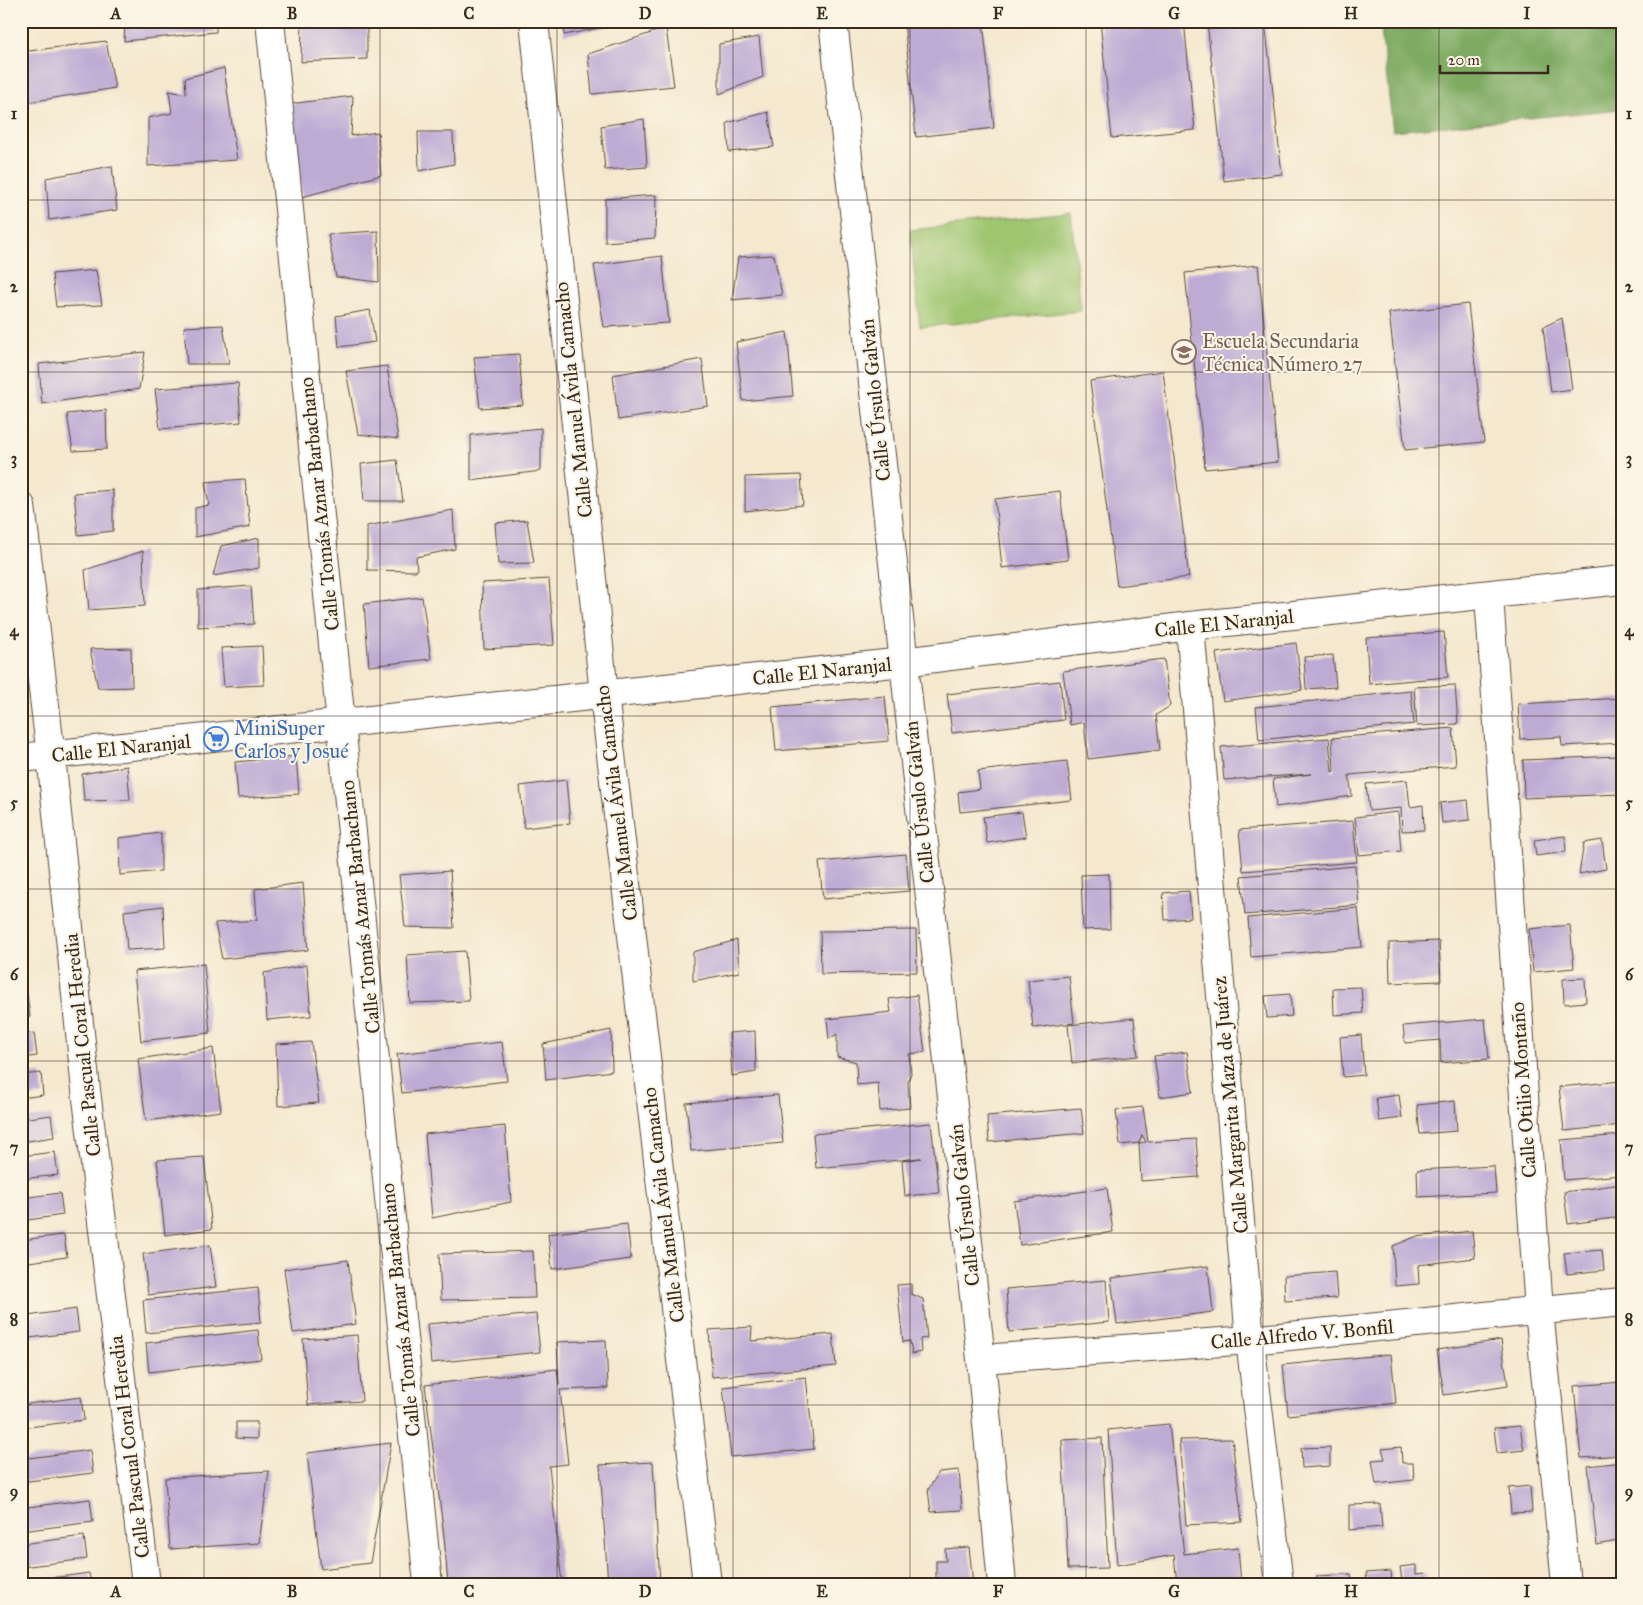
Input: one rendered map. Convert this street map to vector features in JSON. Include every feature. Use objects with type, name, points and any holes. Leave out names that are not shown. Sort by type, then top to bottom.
[{"type":"street","name":"Calle Tomás Aznar Barbachano","points":[[270,21],[428,1584]]},
{"type":"street","name":"Calle Manuel Ávila Camacho","points":[[534,21],[604,694],[707,1584]]},
{"type":"street","name":"Calle Úrsulo Galván","points":[[833,21],[981,1359],[1002,1584]]},
{"type":"street","name":"Calle Pascual Coral Heredia","points":[[21,506],[51,756],[86,1090],[146,1584]]},
{"type":"street","name":"Calle El Naranjal","points":[[21,758],[903,662],[1190,626],[1489,596],[1622,580]]},
{"type":"street","name":"Calle Otilio Montaño","points":[[1489,596],[1539,1310],[1566,1584]]},
{"type":"street","name":"Calle Margarita Maza de Juárez","points":[[1190,626],[1250,1340],[1279,1584]]},
{"type":"street","name":"Calle Alfredo V. Bonfil","points":[[981,1359],[1250,1340],[1622,1302]]},
{"type":"green space","points":[[1380,21],[1622,21],[1622,109],[1393,131]]},
{"type":"green space","points":[[1071,213],[1081,311],[920,327],[910,230]]},
{"type":"building","points":[[125,21],[216,21],[216,32],[124,41]]},
{"type":"building","points":[[302,21],[367,21],[367,59],[301,62]]},
{"type":"building","points":[[412,21],[440,21],[440,22],[412,27]]},
{"type":"building","points":[[564,21],[630,21],[631,22],[564,35]]},
{"type":"building","points":[[904,21],[983,21],[994,128],[916,137]]},
{"type":"building","points":[[1100,21],[1184,21],[1195,130],[1112,138]]},
{"type":"building","points":[[1207,21],[1265,21],[1282,174],[1224,181]]},
{"type":"building","points":[[666,28],[674,86],[592,94],[588,54]]},
{"type":"building","points":[[759,37],[763,77],[719,94],[719,44]]},
{"type":"building","points":[[106,41],[115,88],[29,102],[21,86],[21,52]]},
{"type":"building","points":[[224,68],[237,160],[148,166],[148,118],[172,113],[169,91],[186,94],[185,78]]},
{"type":"building","points":[[353,96],[351,136],[378,132],[381,175],[302,197],[289,104]]},
{"type":"building","points":[[768,112],[774,147],[729,152],[727,123]]},
{"type":"building","points":[[644,119],[647,167],[605,170],[601,126]]},
{"type":"building","points":[[418,132],[453,132],[454,164],[419,171]]},
{"type":"building","points":[[112,166],[117,210],[49,220],[46,178]]},
{"type":"building","points":[[656,195],[655,238],[605,242],[605,199]]},
{"type":"building","points":[[378,231],[379,282],[336,277],[328,234]]},
{"type":"building","points":[[774,255],[782,295],[732,300],[738,257]]},
{"type":"building","points":[[662,256],[669,323],[604,327],[594,265]]},
{"type":"building","points":[[1258,265],[1278,462],[1205,469],[1185,273]]},
{"type":"building","points":[[96,270],[102,305],[56,307],[52,274]]},
{"type":"building","points":[[1468,304],[1484,442],[1405,450],[1389,313]]},
{"type":"building","points":[[370,310],[375,342],[339,347],[336,316]]},
{"type":"building","points":[[1562,318],[1572,389],[1551,392],[1543,327]]},
{"type":"building","points":[[223,325],[229,364],[187,364],[184,327]]},
{"type":"building","points":[[787,332],[793,396],[743,401],[736,342]]},
{"type":"building","points":[[145,352],[139,389],[42,404],[39,364]]},
{"type":"building","points":[[519,354],[523,405],[480,408],[474,357]]},
{"type":"building","points":[[702,359],[708,406],[618,420],[613,375]]},
{"type":"building","points":[[387,366],[398,439],[358,434],[346,371]]},
{"type":"building","points":[[1163,371],[1189,577],[1117,586],[1090,381]]},
{"type":"building","points":[[238,383],[241,422],[160,429],[155,389]]},
{"type":"building","points":[[106,410],[107,449],[73,451],[67,414]]},
{"type":"building","points":[[541,428],[541,471],[471,480],[471,435]]},
{"type":"building","points":[[397,460],[403,501],[364,501],[361,464]]},
{"type":"building","points":[[801,475],[803,505],[745,511],[745,477]]},
{"type":"building","points":[[245,479],[250,527],[195,537],[195,508],[209,505],[205,482]]},
{"type":"building","points":[[113,490],[113,531],[78,535],[74,493]]},
{"type":"building","points":[[1060,491],[1068,560],[1002,568],[995,499]]},
{"type":"building","points":[[453,510],[455,549],[416,557],[417,571],[367,570],[367,526]]},
{"type":"building","points":[[527,520],[534,563],[498,564],[495,523]]},
{"type":"building","points":[[259,538],[259,568],[213,576],[221,546]]},
{"type":"building","points":[[143,551],[145,606],[89,610],[85,570]]},
{"type":"building","points":[[549,579],[554,645],[484,649],[482,583]]},
{"type":"building","points":[[251,586],[254,624],[198,627],[198,590]]},
{"type":"building","points":[[422,597],[431,659],[369,666],[364,604]]},
{"type":"building","points":[[1444,632],[1448,677],[1369,684],[1366,638]]},
{"type":"building","points":[[1296,643],[1302,690],[1223,701],[1216,653]]},
{"type":"building","points":[[262,646],[264,685],[224,687],[221,648]]},
{"type":"building","points":[[131,648],[132,687],[98,688],[90,649]]},
{"type":"building","points":[[1333,655],[1336,687],[1306,689],[1304,657]]},
{"type":"building","points":[[1164,659],[1170,706],[1156,715],[1160,750],[1088,759],[1084,722],[1070,725],[1063,671]]},
{"type":"building","points":[[1060,681],[1064,720],[952,733],[947,694]]},
{"type":"building","points":[[1455,685],[1458,724],[1417,726],[1414,687]]},
{"type":"building","points":[[1411,691],[1414,724],[1259,740],[1256,707]]},
{"type":"building","points":[[885,696],[889,741],[776,751],[772,707]]},
{"type":"building","points":[[1622,698],[1622,743],[1562,746],[1561,737],[1520,739],[1518,704]]},
{"type":"building","points":[[1453,728],[1456,766],[1349,775],[1352,796],[1276,807],[1273,779],[1311,774],[1224,780],[1221,747],[1329,738],[1332,772],[1334,771],[1332,738]]},
{"type":"building","points":[[296,756],[299,794],[238,798],[235,762]]},
{"type":"building","points":[[1619,756],[1621,794],[1524,798],[1523,760]]},
{"type":"building","points":[[1067,761],[1072,800],[960,812],[958,792],[980,789],[978,771]]},
{"type":"building","points":[[127,766],[130,800],[84,801],[82,774]]},
{"type":"building","points":[[566,780],[570,823],[524,828],[520,786]]},
{"type":"building","points":[[1407,780],[1410,807],[1423,805],[1424,830],[1402,831],[1401,808],[1369,811],[1366,784]]},
{"type":"building","points":[[1468,800],[1470,820],[1442,823],[1440,803]]},
{"type":"building","points":[[1022,812],[1026,837],[987,843],[983,817]]},
{"type":"building","points":[[1398,812],[1401,851],[1359,855],[1355,817]]},
{"type":"building","points":[[1353,821],[1357,862],[1243,871],[1239,830]]},
{"type":"building","points":[[161,833],[161,871],[120,875],[119,838]]},
{"type":"building","points":[[1565,836],[1566,852],[1536,856],[1534,840]]},
{"type":"building","points":[[1602,840],[1606,869],[1579,874],[1584,843]]},
{"type":"building","points":[[906,854],[909,891],[823,899],[819,862]]},
{"type":"building","points":[[1355,866],[1359,905],[1245,915],[1241,876]]},
{"type":"building","points":[[450,871],[454,928],[405,927],[399,875]]},
{"type":"building","points":[[1109,874],[1110,929],[1083,930],[1081,875]]},
{"type":"building","points":[[303,883],[308,950],[222,959],[215,923],[257,920],[255,889]]},
{"type":"building","points":[[1189,891],[1191,918],[1165,920],[1163,893]]},
{"type":"building","points":[[163,906],[165,948],[127,950],[124,911]]},
{"type":"building","points":[[1358,908],[1362,947],[1251,957],[1248,918]]},
{"type":"building","points":[[1570,925],[1574,968],[1533,972],[1529,929]]},
{"type":"building","points":[[916,930],[917,972],[821,974],[820,931]]},
{"type":"building","points":[[737,940],[739,972],[693,981],[693,952]]},
{"type":"building","points":[[1439,941],[1441,981],[1390,983],[1389,943]]},
{"type":"building","points":[[21,947],[26,970],[21,970]]},
{"type":"building","points":[[465,951],[469,1001],[410,1003],[407,955]]},
{"type":"building","points":[[204,964],[210,1033],[141,1041],[134,971]]},
{"type":"building","points":[[307,965],[311,1016],[267,1020],[264,973]]},
{"type":"building","points":[[1069,976],[1074,1023],[1033,1028],[1028,980]]},
{"type":"building","points":[[1585,978],[1586,1002],[1564,1004],[1563,979]]},
{"type":"building","points":[[1361,987],[1363,1013],[1334,1015],[1333,988]]},
{"type":"building","points":[[27,994],[30,1017],[21,1018],[21,995]]},
{"type":"building","points":[[1290,994],[1292,1016],[1267,1018],[1265,996]]},
{"type":"building","points":[[917,995],[925,1052],[909,1054],[911,1073],[908,1082],[910,1108],[880,1111],[878,1083],[857,1085],[856,1062],[837,1057],[837,1034],[829,1039],[827,1019],[891,1012],[889,999]]},
{"type":"building","points":[[1134,1018],[1138,1056],[1072,1063],[1068,1025]]},
{"type":"building","points":[[1485,1019],[1489,1059],[1441,1063],[1440,1040],[1405,1043],[1403,1026]]},
{"type":"building","points":[[611,1030],[612,1071],[546,1080],[543,1044]]},
{"type":"building","points":[[755,1031],[756,1072],[732,1076],[729,1033]]},
{"type":"building","points":[[34,1033],[37,1056],[21,1058],[21,1035]]},
{"type":"building","points":[[1361,1035],[1364,1075],[1343,1077],[1340,1037]]},
{"type":"building","points":[[311,1042],[319,1103],[278,1106],[276,1044]]},
{"type":"building","points":[[502,1042],[507,1081],[402,1093],[397,1054]]},
{"type":"building","points":[[213,1048],[221,1111],[146,1121],[138,1059]]},
{"type":"building","points":[[1187,1052],[1193,1092],[1160,1097],[1154,1056]]},
{"type":"building","points":[[41,1073],[43,1095],[21,1098],[21,1075]]},
{"type":"building","points":[[1622,1081],[1622,1125],[1564,1131],[1559,1087]]},
{"type":"building","points":[[778,1095],[783,1143],[691,1151],[686,1103]]},
{"type":"building","points":[[1399,1095],[1402,1118],[1379,1121],[1376,1098]]},
{"type":"building","points":[[1455,1101],[1457,1131],[1420,1134],[1417,1105]]},
{"type":"building","points":[[1143,1107],[1148,1142],[1196,1139],[1199,1177],[1141,1181],[1139,1143],[1120,1145],[1116,1110]],"holes":[[[1142,1135],[1146,1142],[1139,1143]]]},
{"type":"building","points":[[1081,1108],[1084,1133],[989,1142],[987,1116]]},
{"type":"building","points":[[51,1115],[54,1137],[21,1142],[21,1119]]},
{"type":"building","points":[[931,1123],[939,1193],[905,1196],[902,1161],[921,1158],[816,1168],[813,1134]]},
{"type":"building","points":[[505,1126],[511,1202],[432,1218],[425,1134]]},
{"type":"building","points":[[1622,1135],[1622,1175],[1564,1180],[1561,1140]]},
{"type":"building","points":[[55,1152],[58,1175],[21,1179],[21,1156]]},
{"type":"building","points":[[204,1157],[212,1229],[165,1235],[157,1160]]},
{"type":"building","points":[[1494,1166],[1496,1193],[1418,1197],[1417,1170]]},
{"type":"building","points":[[1622,1184],[1622,1217],[1568,1224],[1564,1192]]},
{"type":"building","points":[[1107,1188],[1113,1232],[1020,1245],[1014,1201]]},
{"type":"building","points":[[60,1193],[63,1215],[21,1221],[21,1198]]},
{"type":"building","points":[[627,1224],[631,1259],[552,1269],[548,1234]]},
{"type":"building","points":[[1472,1231],[1475,1258],[1418,1265],[1419,1284],[1395,1286],[1393,1246],[1415,1237]]},
{"type":"building","points":[[64,1235],[67,1257],[21,1263],[21,1240]]},
{"type":"building","points":[[210,1245],[216,1287],[148,1295],[143,1254]]},
{"type":"building","points":[[1602,1250],[1604,1270],[1567,1274],[1564,1253]]},
{"type":"building","points":[[533,1251],[535,1298],[441,1300],[439,1254]]},
{"type":"building","points":[[348,1260],[356,1324],[293,1333],[284,1269]]},
{"type":"building","points":[[1208,1266],[1213,1312],[1117,1324],[1111,1278]]},
{"type":"building","points":[[1335,1272],[1337,1298],[1285,1301],[1284,1276]]},
{"type":"building","points":[[1106,1280],[1109,1322],[1009,1332],[1006,1289]]},
{"type":"building","points":[[911,1284],[911,1294],[923,1299],[927,1338],[920,1339],[921,1352],[912,1354],[910,1341],[903,1342],[897,1285]]},
{"type":"building","points":[[258,1288],[261,1322],[146,1333],[143,1300]]},
{"type":"building","points":[[76,1309],[79,1332],[21,1339],[21,1317]]},
{"type":"building","points":[[536,1314],[540,1352],[431,1363],[427,1324]]},
{"type":"building","points":[[752,1327],[751,1341],[833,1334],[836,1366],[712,1377],[709,1330]]},
{"type":"building","points":[[258,1330],[261,1359],[149,1372],[146,1343]]},
{"type":"building","points":[[357,1335],[362,1401],[308,1405],[303,1339]]},
{"type":"building","points":[[606,1340],[608,1388],[560,1390],[568,1464],[549,1466],[562,1584],[448,1584],[444,1536],[425,1385],[557,1369],[559,1385],[557,1342]]},
{"type":"building","points":[[1501,1340],[1508,1385],[1444,1395],[1437,1350]]},
{"type":"building","points":[[1391,1354],[1396,1403],[1288,1415],[1283,1365]]},
{"type":"building","points":[[806,1377],[814,1449],[731,1457],[723,1387]]},
{"type":"building","points":[[1622,1382],[1622,1455],[1581,1458],[1574,1386]]},
{"type":"building","points":[[81,1397],[84,1420],[21,1428],[21,1405]]},
{"type":"building","points":[[236,1422],[257,1422],[257,1439],[236,1438]]},
{"type":"building","points":[[1169,1424],[1184,1554],[1238,1548],[1241,1584],[1177,1584],[1174,1555],[1117,1565],[1108,1430]]},
{"type":"building","points":[[1520,1426],[1524,1450],[1497,1453],[1494,1428]]},
{"type":"building","points":[[1102,1438],[1108,1568],[1068,1569],[1062,1440]]},
{"type":"building","points":[[1232,1439],[1242,1522],[1186,1525],[1179,1440]]},
{"type":"building","points":[[391,1443],[370,1563],[321,1569],[307,1453]]},
{"type":"building","points":[[1330,1447],[1330,1466],[1302,1468],[1301,1448]]},
{"type":"building","points":[[1401,1447],[1402,1463],[1413,1463],[1414,1480],[1376,1484],[1372,1460],[1385,1459],[1382,1449]]},
{"type":"building","points":[[90,1450],[93,1473],[21,1482],[21,1459]]},
{"type":"building","points":[[653,1462],[660,1584],[608,1584],[600,1465]]},
{"type":"building","points":[[1622,1462],[1622,1540],[1597,1545],[1588,1466]]},
{"type":"building","points":[[959,1470],[962,1510],[931,1512],[928,1490],[939,1472]]},
{"type":"building","points":[[269,1471],[259,1543],[170,1549],[165,1478]]},
{"type":"building","points":[[1530,1486],[1532,1512],[1511,1513],[1509,1488]]},
{"type":"building","points":[[90,1499],[93,1522],[21,1531],[21,1508]]},
{"type":"building","points":[[1380,1504],[1382,1527],[1349,1530],[1349,1505]]},
{"type":"building","points":[[84,1536],[87,1559],[21,1567],[21,1544]]},
{"type":"building","points":[[969,1547],[973,1584],[936,1584],[936,1561],[946,1561],[945,1549]]},
{"type":"building","points":[[1416,1565],[1416,1574],[1426,1573],[1424,1579],[1402,1581],[1400,1567]]},
{"type":"building","points":[[1391,1571],[1392,1584],[1367,1584],[1366,1573]]},
{"type":"building","points":[[89,1573],[91,1584],[21,1584],[21,1582]]},
{"type":"building","points":[[1351,1574],[1352,1584],[1318,1584],[1317,1576]]},
{"type":"place","name":"Escuela Secundaria Técnica Número 27","points":[[1184,352]]},
{"type":"place","name":"MiniSuper Carlos y Josué","points":[[216,739]]}]
